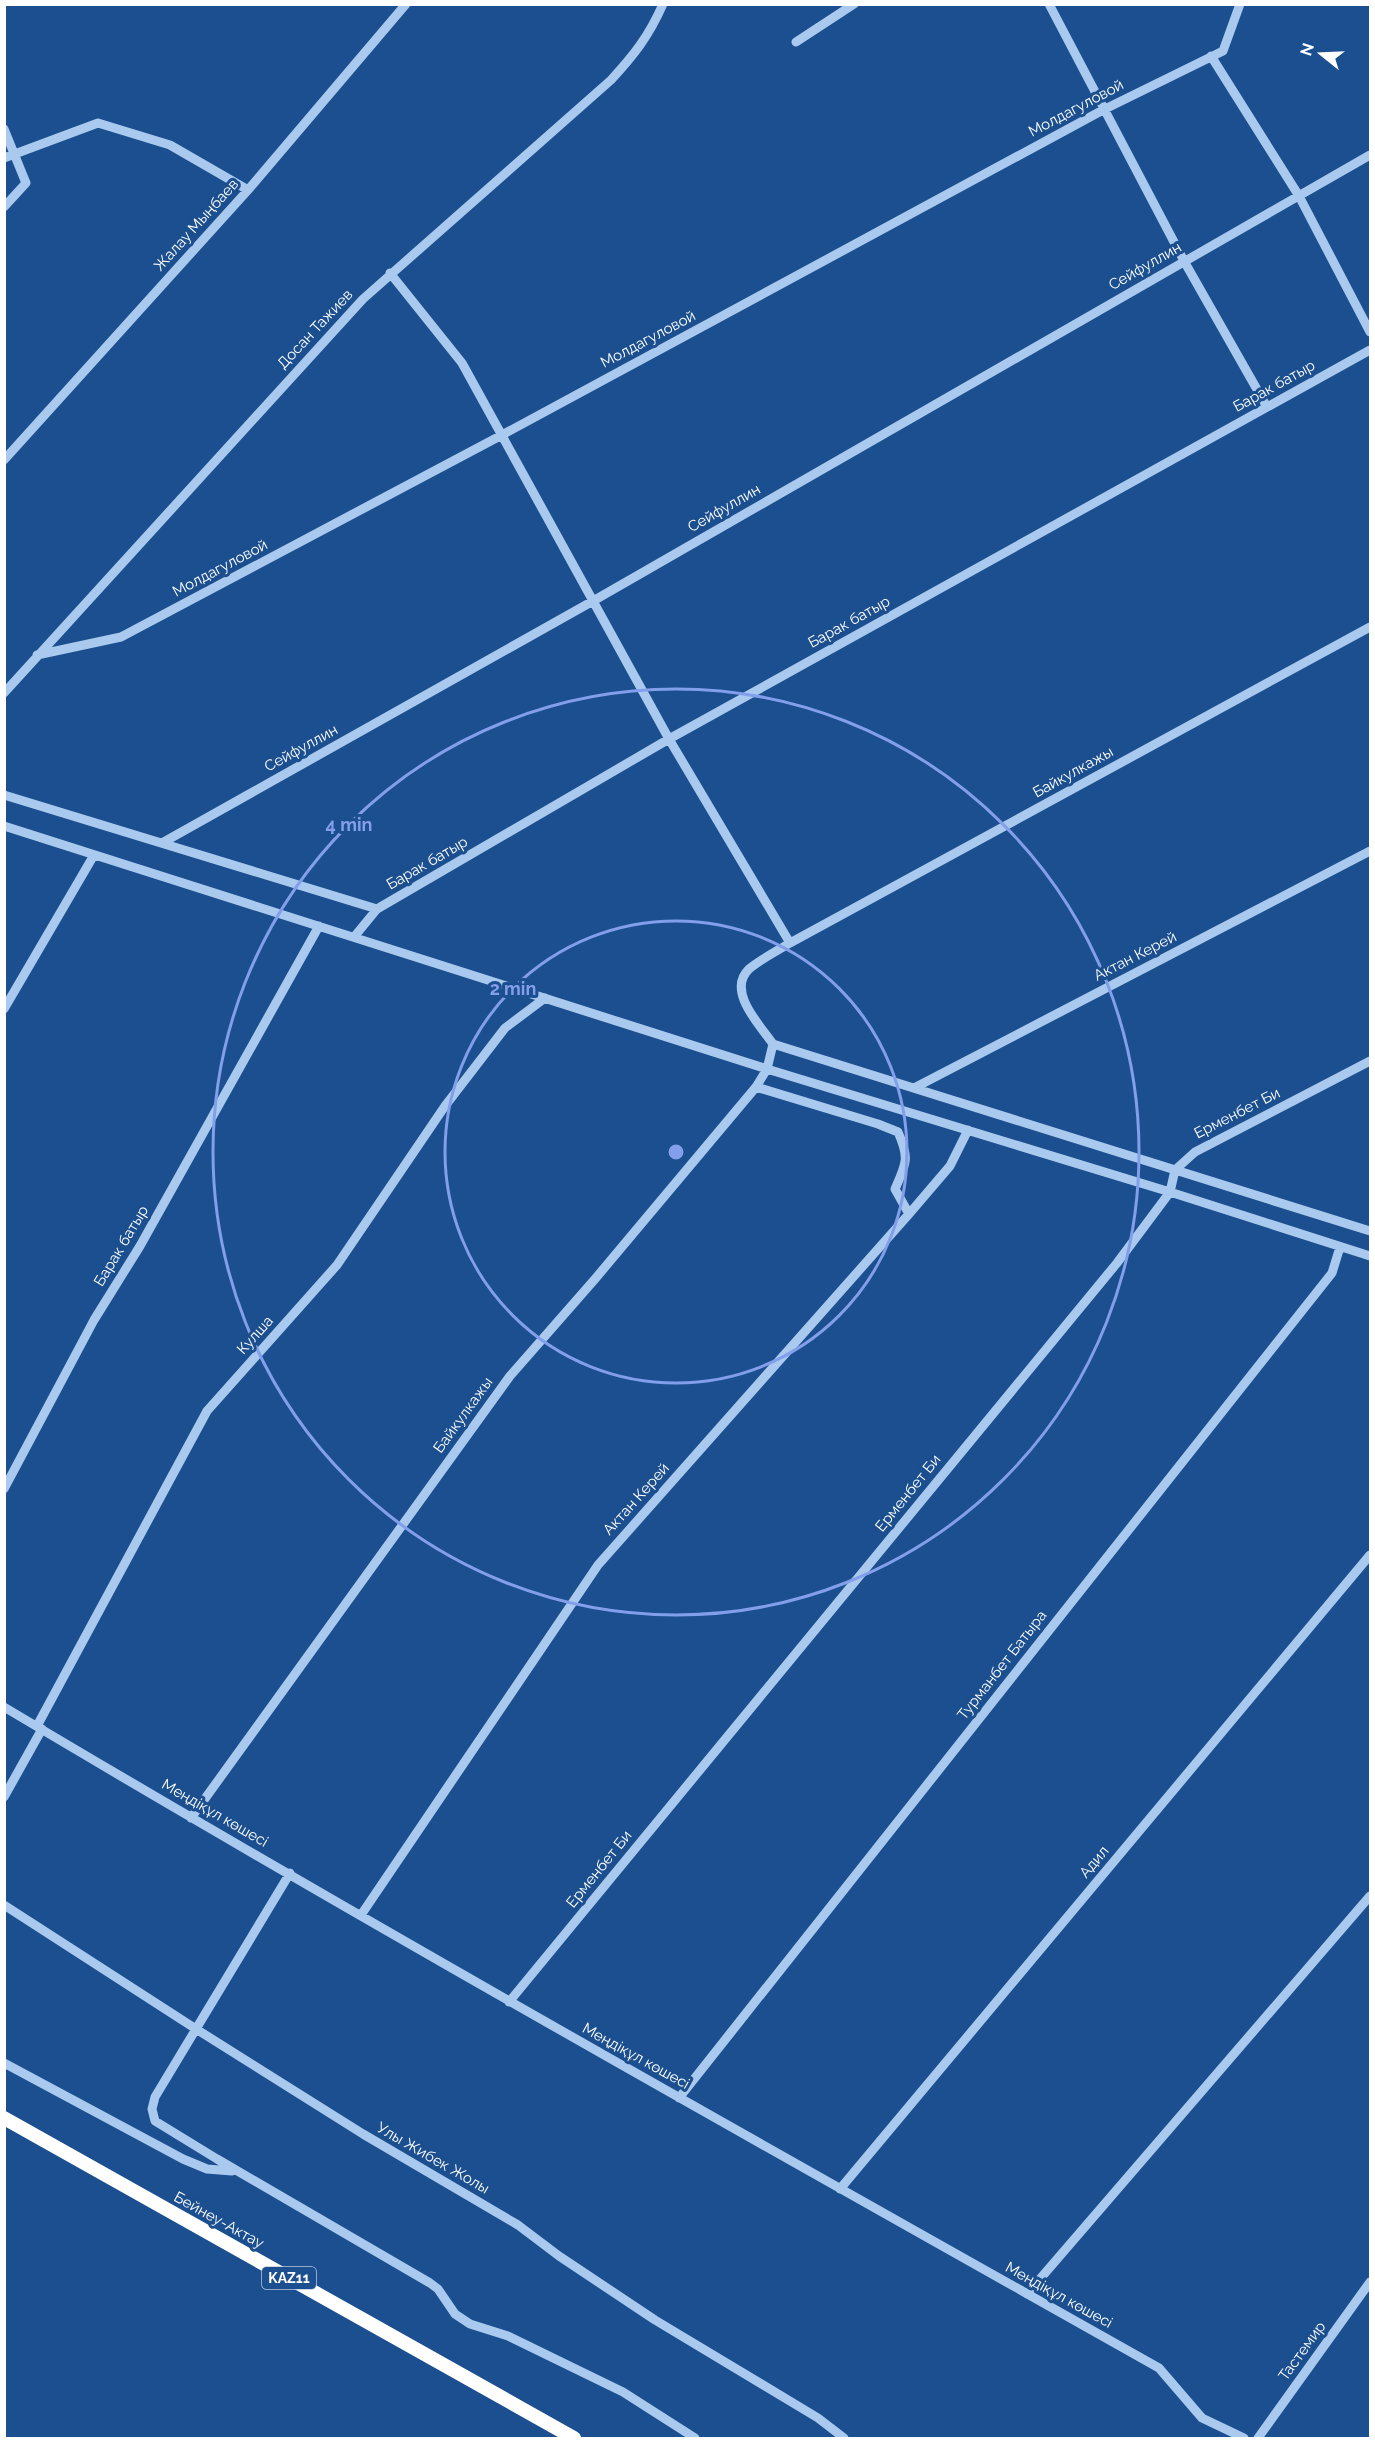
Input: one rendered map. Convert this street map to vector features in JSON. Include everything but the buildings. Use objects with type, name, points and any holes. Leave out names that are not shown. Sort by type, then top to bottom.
[{"type":"highway","name":"Бейнеу-Актау","points":[[4,2118],[574,2439]]},
{"type":"street","name":"Жалау Мыңбаев","points":[[4,460],[248,190],[406,4]]},
{"type":"street","name":"Досан Тажиев","points":[[4,693],[355,307],[390,273],[611,80],[638,51],[651,32],[663,4]]},
{"type":"street","points":[[796,42],[854,4]]},
{"type":"street","points":[[1049,4],[1184,261],[1268,407]]},
{"type":"street","name":"Молдагуловой","points":[[37,655],[121,638],[1103,110],[1223,51],[1240,4]]},
{"type":"street","points":[[1211,56],[1299,196],[1371,332]]},
{"type":"street","points":[[4,158],[98,123],[170,145],[248,190]]},
{"type":"street","points":[[4,129],[26,183],[4,207]]},
{"type":"street","name":"Сейфуллин","points":[[162,843],[593,601],[1371,155]]},
{"type":"street","points":[[390,273],[462,363],[669,739],[790,943]]},
{"type":"street","name":"Барак батыр","points":[[354,938],[377,909],[669,739],[1371,350]]},
{"type":"street","name":"Байкулкажы","points":[[191,1818],[510,1376],[595,1279],[756,1087],[767,1069],[772,1044],[744,1001],[741,991],[742,981],[748,970],[790,943],[1371,627]]},
{"type":"street","points":[[4,795],[377,909]]},
{"type":"street","points":[[4,826],[767,1069],[1371,1256]]},
{"type":"street","name":"Актан Керей","points":[[914,1088],[1371,851]]},
{"type":"street","points":[[4,1009],[94,855]]},
{"type":"street","name":"Барак батыр","points":[[4,1489],[94,1320],[140,1246],[319,926]]},
{"type":"street","name":"Кулша","points":[[4,1797],[207,1411],[337,1265],[445,1106],[505,1028],[545,998]]},
{"type":"street","points":[[772,1044],[1371,1231]]},
{"type":"street","name":"Ерменбет Би","points":[[509,2002],[1101,1281],[1170,1192],[1175,1170],[1195,1152],[1371,1061]]},
{"type":"street","points":[[756,1087],[898,1132],[905,1147],[906,1167],[895,1189],[909,1214]]},
{"type":"street","name":"Актан Керей","points":[[360,1915],[598,1564],[950,1167],[968,1130]]},
{"type":"street","name":"Турманбет Батыра","points":[[679,2098],[1332,1273],[1340,1247]]},
{"type":"street","name":"Адил","points":[[840,2189],[1371,1555]]},
{"type":"street","name":"Меңдіқұл көшесі","points":[[4,1707],[509,2002],[1159,2368],[1202,2418],[1244,2439]]},
{"type":"street","points":[[290,1873],[155,2097],[153,2115],[155,2121],[238,2172],[430,2283],[438,2289],[455,2314],[470,2324],[508,2336],[623,2392],[695,2439]]},
{"type":"street","points":[[1027,2294],[1371,1896]]},
{"type":"street","name":"Улы Жибек Жолы","points":[[6,1908],[363,2134],[518,2225],[559,2256],[656,2320],[818,2418],[844,2439]]},
{"type":"street","points":[[4,2062],[183,2159],[207,2169],[238,2172]]},
{"type":"street","name":"Тастемир","points":[[1258,2439],[1371,2282]]}]
